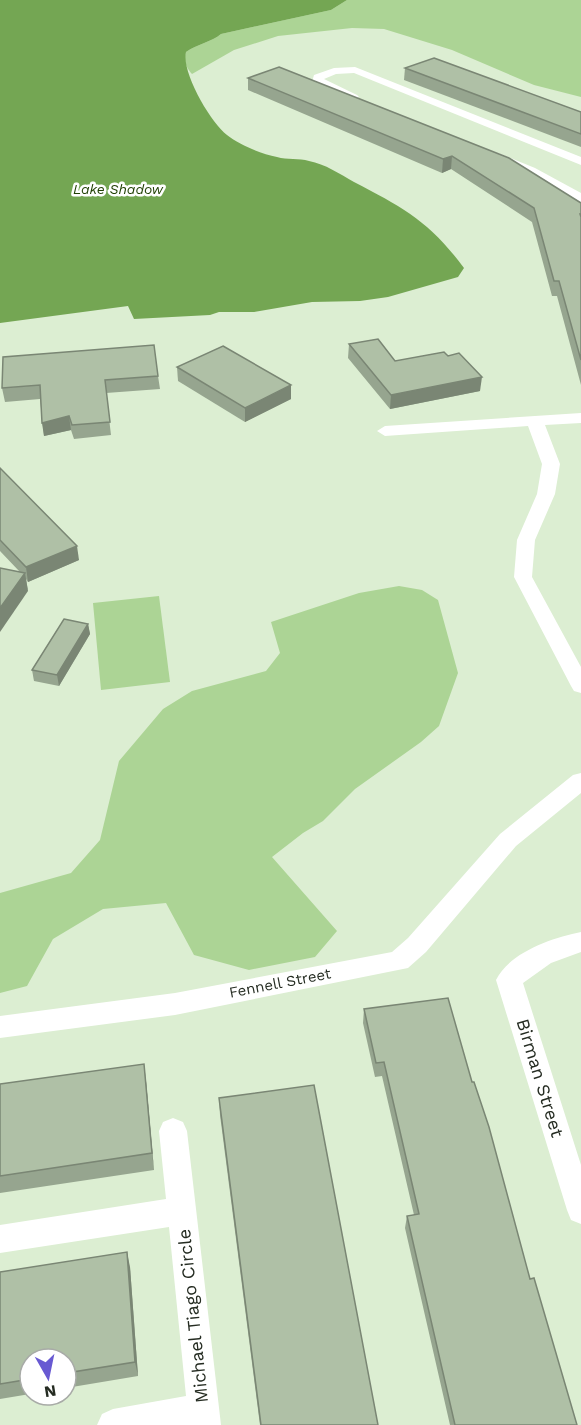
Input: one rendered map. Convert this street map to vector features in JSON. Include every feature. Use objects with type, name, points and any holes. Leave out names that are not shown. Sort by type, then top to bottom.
[{"type":"street","points":[[368,103],[318,82],[318,77],[334,71],[356,70],[581,161]]},
{"type":"street","points":[[488,153],[531,171],[581,198]]},
{"type":"street","points":[[385,431],[581,418]]},
{"type":"street","points":[[535,422],[551,464],[546,494],[526,540],[523,577],[581,686]]},
{"type":"street","name":"Fennell Street","points":[[0,1026],[175,1004],[399,961],[417,945],[508,840],[581,781]]},
{"type":"street","name":"Birman Street","points":[[581,942],[568,944],[535,958],[509,980],[581,1210]]},
{"type":"street","points":[[173,1131],[182,1211]]},
{"type":"street","name":"Michael Tiago Circle","points":[[0,1239],[182,1211],[205,1417]]},
{"type":"street","points":[[113,1425],[205,1417]]},
{"type":"shaded area","points":[[347,0],[581,0],[581,97],[534,85],[452,50],[384,29],[352,28],[278,36],[234,50],[192,74],[188,69],[186,52],[221,34],[331,10]]},
{"type":"shaded area","points":[[399,586],[422,590],[438,600],[458,673],[439,726],[421,742],[355,789],[323,821],[272,857],[337,931],[315,957],[249,970],[194,955],[166,903],[103,909],[53,939],[27,986],[0,993],[0,893],[71,873],[100,840],[119,761],[163,709],[192,691],[266,671],[280,653],[271,622],[359,593]]},
{"type":"shaded area","points":[[159,596],[170,682],[101,690],[93,603]]},
{"type":"water","name":"Lake Shadow","points":[[0,0],[347,0],[331,10],[221,34],[190,49],[186,52],[186,61],[193,84],[213,120],[232,139],[271,156],[321,164],[388,200],[427,227],[452,252],[464,268],[458,277],[388,297],[360,301],[312,302],[254,312],[219,312],[210,315],[134,319],[128,306],[0,323]]},
{"type":"building","points":[[434,58],[581,112],[581,134],[405,68]]},
{"type":"building","points":[[279,67],[509,158],[581,203],[581,360],[559,281],[554,281],[534,208],[452,156],[443,159],[248,78]]},
{"type":"building","points":[[378,339],[395,361],[444,352],[448,356],[459,353],[482,377],[391,395],[349,344]]},
{"type":"building","points":[[154,345],[158,376],[105,380],[110,422],[72,425],[69,416],[42,423],[40,385],[2,388],[3,357]]},
{"type":"building","points":[[223,346],[291,385],[245,408],[177,367]]},
{"type":"building","points":[[0,468],[77,546],[26,567],[0,540]]},
{"type":"building","points":[[0,568],[25,573],[0,608]]},
{"type":"building","points":[[64,619],[88,624],[57,675],[32,670]]},
{"type":"building","points":[[448,998],[472,1082],[474,1082],[489,1127],[530,1279],[534,1278],[577,1425],[455,1425],[407,1216],[419,1214],[384,1062],[376,1063],[364,1009]]},
{"type":"building","points":[[144,1064],[152,1153],[0,1176],[0,1084]]},
{"type":"building","points":[[314,1085],[378,1425],[261,1425],[219,1098]]},
{"type":"building","points":[[127,1252],[135,1362],[78,1371],[78,1347],[18,1347],[18,1381],[0,1384],[0,1272]]}]
